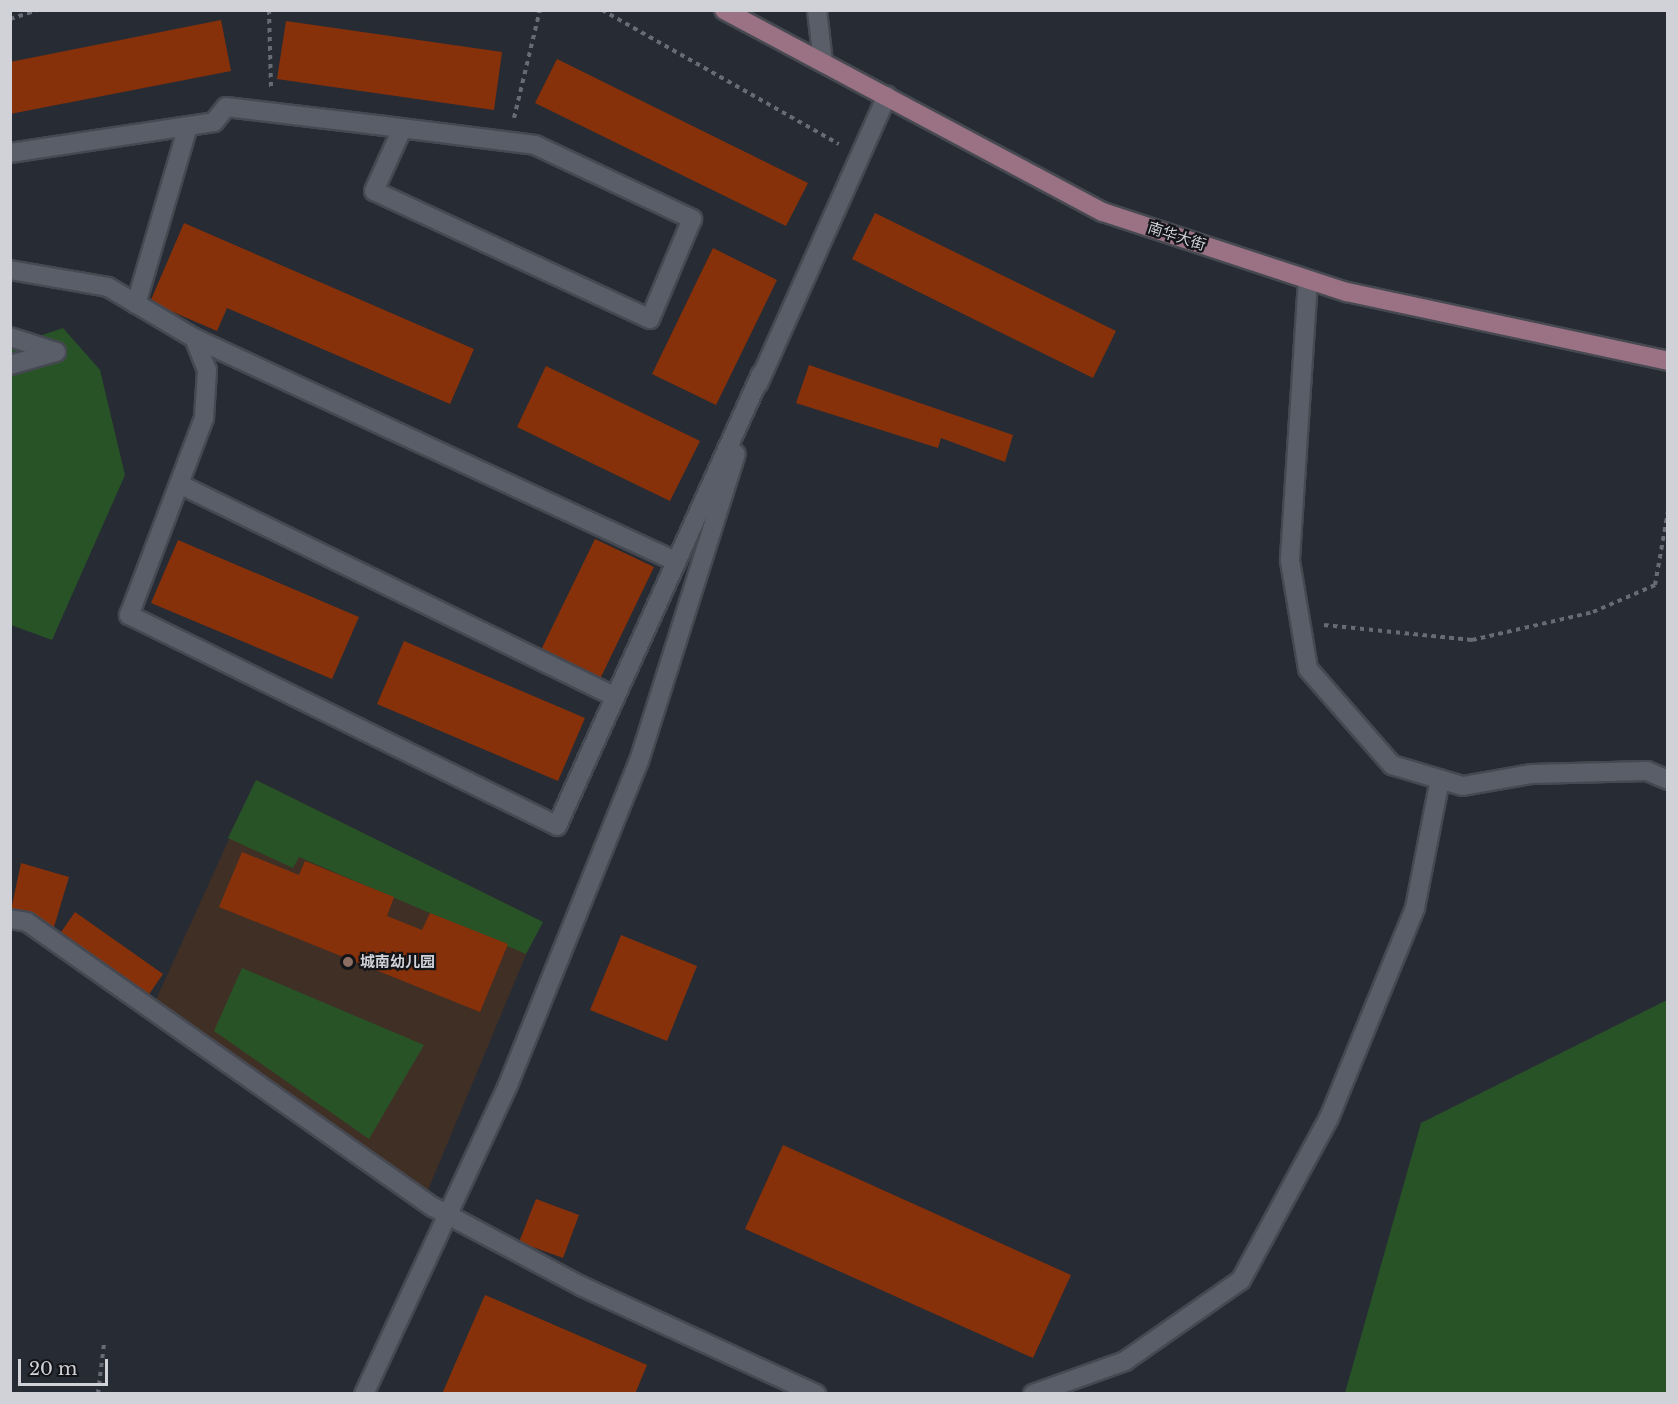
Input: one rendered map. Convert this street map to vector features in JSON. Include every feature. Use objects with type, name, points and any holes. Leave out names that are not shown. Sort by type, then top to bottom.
[{"type":"main road","name":"南华大街","points":[[724,10],[1103,212],[1308,280],[1668,361]]},
{"type":"street","points":[[817,10],[823,63]]},
{"type":"street","points":[[194,339],[207,370],[204,418],[129,615],[557,826],[887,96]]},
{"type":"street","points":[[10,153],[214,122],[226,107],[509,142],[535,146],[692,219],[651,319],[374,191],[402,129]]},
{"type":"street","points":[[136,304],[188,126]]},
{"type":"street","points":[[10,270],[108,287],[194,339],[677,562]]},
{"type":"street","points":[[1308,280],[1290,561],[1308,669],[1392,765],[1463,786],[1532,774],[1647,771],[1668,780]]},
{"type":"street","points":[[10,337],[56,352],[10,365]]},
{"type":"street","points":[[364,1394],[508,1084],[639,761],[761,374]]},
{"type":"street","points":[[179,484],[615,697]]},
{"type":"street","points":[[1033,1394],[1125,1361],[1241,1280],[1329,1118],[1415,908],[1440,779]]},
{"type":"street","points":[[10,919],[27,922],[448,1215],[582,1286],[816,1394]]},
{"type":"path","points":[[10,18],[37,10]]},
{"type":"path","points":[[270,10],[271,112]]},
{"type":"path","points":[[509,142],[540,10]]},
{"type":"path","points":[[602,10],[860,156]]},
{"type":"path","points":[[1301,628],[1387,630],[1434,640],[1472,640],[1593,612],[1655,585],[1668,511]]},
{"type":"path","points":[[98,1394],[104,1344]]},
{"type":"shaded area","name":"城南幼儿园","points":[[256,780],[540,921],[428,1190],[155,1002]]},
{"type":"green space","points":[[63,328],[100,370],[125,475],[52,640],[11,625],[10,346]]},
{"type":"green space","points":[[256,780],[543,922],[526,954],[299,857],[293,868],[228,838]]},
{"type":"green space","points":[[242,968],[424,1045],[369,1139],[214,1031]]},
{"type":"green space","points":[[1667,1000],[1667,1393],[1345,1393],[1421,1123]]},
{"type":"building","points":[[221,20],[231,71],[10,114],[10,62]]},
{"type":"building","points":[[286,21],[502,52],[494,110],[277,79]]},
{"type":"building","points":[[557,59],[808,183],[786,226],[535,103]]},
{"type":"building","points":[[875,213],[1116,331],[1093,378],[852,259]]},
{"type":"building","points":[[184,223],[474,349],[450,404],[227,308],[217,331],[150,302]]},
{"type":"building","points":[[713,248],[777,280],[716,405],[652,374]]},
{"type":"building","points":[[809,365],[1013,435],[1005,462],[941,438],[938,448],[796,403]]},
{"type":"building","points":[[546,366],[700,441],[670,501],[517,427]]},
{"type":"building","points":[[595,539],[654,567],[600,679],[541,650]]},
{"type":"building","points":[[178,540],[359,617],[332,679],[151,603]]},
{"type":"building","points":[[404,641],[585,718],[558,781],[377,704]]},
{"type":"building","points":[[242,852],[299,875],[305,861],[394,897],[387,916],[422,930],[430,913],[508,944],[480,1012],[219,907]]},
{"type":"building","points":[[21,863],[69,877],[54,927],[10,915]]},
{"type":"building","points":[[75,912],[163,974],[145,1000],[57,938]]},
{"type":"building","points":[[621,935],[697,966],[667,1041],[590,1010]]},
{"type":"building","points":[[783,1145],[1071,1275],[1033,1358],[745,1229]]},
{"type":"building","points":[[536,1199],[579,1215],[563,1258],[519,1242]]},
{"type":"building","points":[[485,1295],[647,1365],[635,1394],[442,1394]]},
{"type":"place","name":"城南幼儿园","points":[[348,962]]}]
